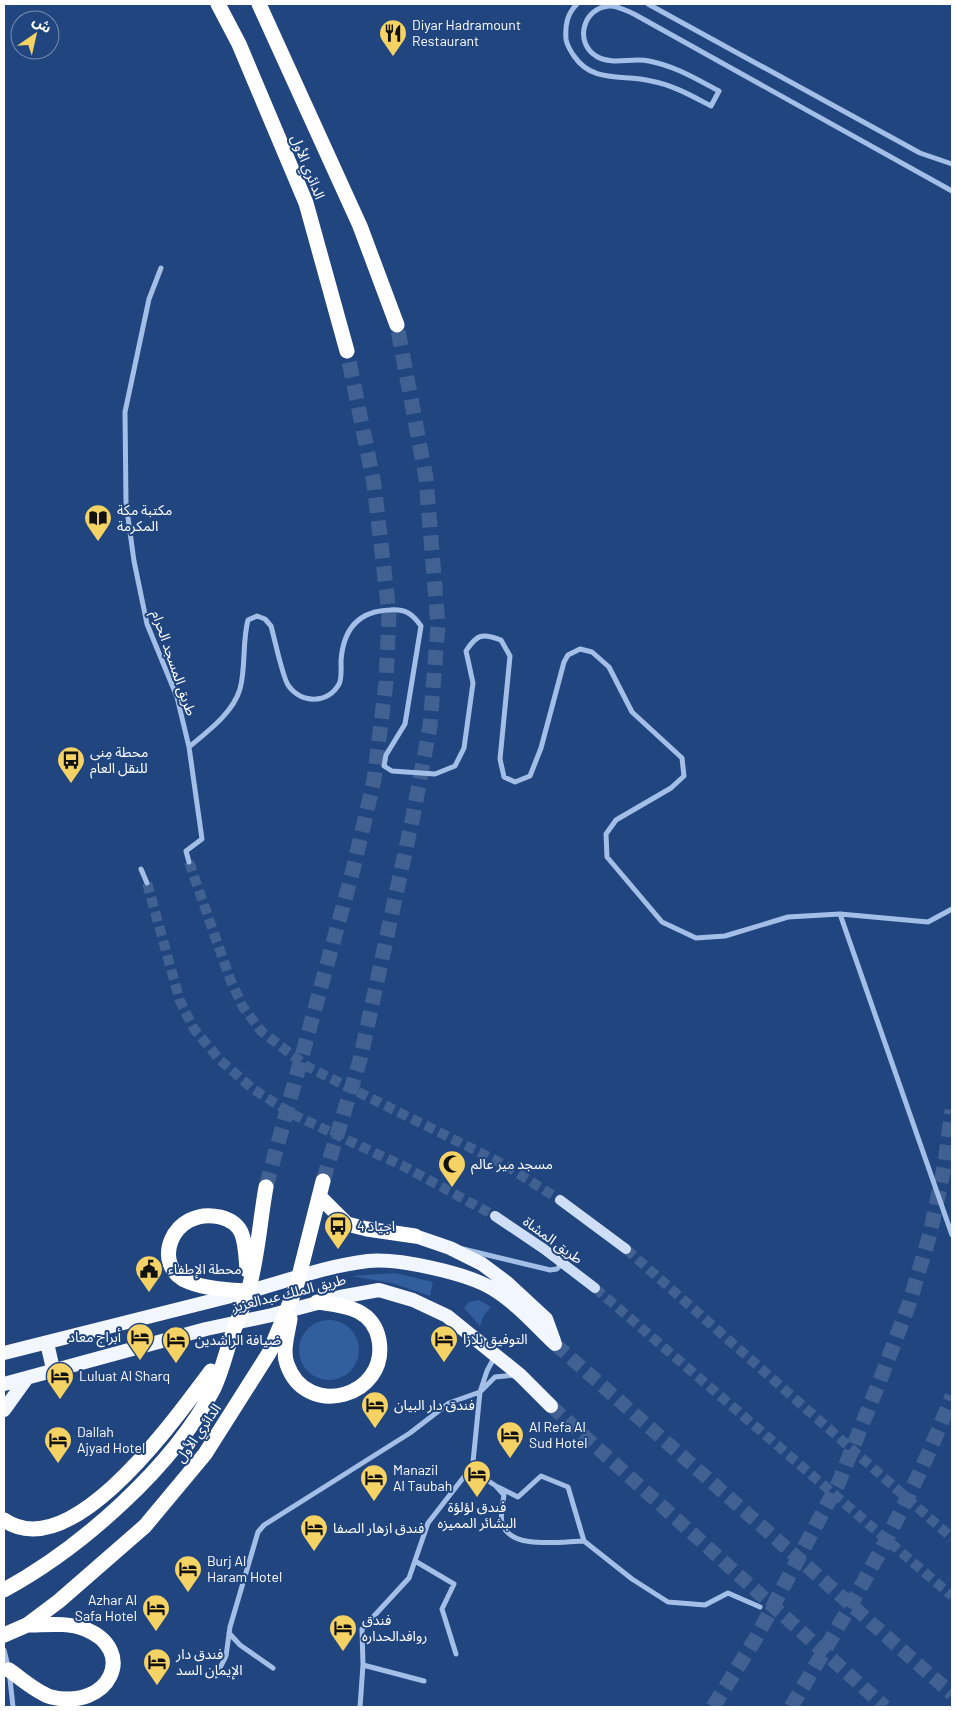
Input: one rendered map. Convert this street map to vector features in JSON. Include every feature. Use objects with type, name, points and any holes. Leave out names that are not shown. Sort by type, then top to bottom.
[{"type":"highway","name":"الدائري الأول","points":[[218,4],[240,44],[306,203],[347,351]]},
{"type":"highway","name":"الدائري الأول","points":[[258,4],[360,226],[397,326]]},
{"type":"highway","name":"الدائري الأول","points":[[4,1636],[27,1625],[59,1601],[145,1526],[205,1454],[269,1353],[296,1288],[323,1181]]},
{"type":"highway","name":"الدائري الأول","points":[[4,1590],[38,1571],[88,1534],[128,1497],[176,1446],[214,1386],[249,1289],[266,1187]]},
{"type":"highway","points":[[320,1198],[347,1224],[415,1236],[450,1248]]},
{"type":"highway","points":[[208,1214],[226,1219],[237,1226],[242,1233],[244,1243],[249,1289],[187,1282],[175,1272],[169,1260],[169,1245],[174,1234],[183,1223],[195,1216],[208,1214]]},
{"type":"highway","name":"طريق الملك عبدالعزيز","points":[[4,1354],[333,1267],[369,1261],[393,1261],[469,1279],[492,1289],[515,1306],[555,1344],[546,1318],[520,1294],[482,1264],[450,1248]]},
{"type":"highway","points":[[296,1288],[286,1338],[286,1363],[294,1380],[309,1392],[338,1397],[354,1391],[369,1380],[380,1363],[381,1351],[378,1332],[370,1318],[352,1307],[317,1302]]},
{"type":"highway","name":"طريق الملك عبدالعزيز","points":[[4,1384],[53,1369],[317,1302],[379,1290],[404,1297],[447,1316],[496,1354],[551,1406]]},
{"type":"highway","points":[[4,1520],[12,1526],[29,1528],[49,1526],[77,1516],[132,1469],[158,1441],[211,1371],[233,1333]]},
{"type":"highway","points":[[47,1342],[53,1369]]},
{"type":"highway","points":[[4,1410],[15,1392],[28,1378]]},
{"type":"highway","points":[[9,1670],[50,1697],[64,1700],[85,1700],[104,1690],[113,1669],[112,1656],[105,1643],[84,1629],[62,1625],[27,1625]]},
{"type":"main road","points":[[560,1200],[626,1249]]},
{"type":"main road","name":"طريق المشاة","points":[[495,1216],[595,1288]]},
{"type":"street","points":[[577,4],[565,25],[566,44],[579,62],[591,73],[611,78],[650,80],[677,88],[711,106],[719,91],[673,66],[646,60],[608,61],[595,55],[586,46],[582,31],[588,19],[598,8],[611,5],[634,14],[952,191]]},
{"type":"street","points":[[648,4],[920,154],[952,164]]},
{"type":"street","name":"طريق المسجد الحرام","points":[[161,268],[149,299],[125,412],[126,503],[134,561],[146,624],[177,697],[189,747],[202,839],[186,851],[189,862]]},
{"type":"street","points":[[189,747],[219,720],[234,702],[240,689],[244,635],[248,620],[257,616],[265,619],[271,626],[288,685],[302,697],[315,700],[329,695],[340,683],[342,646],[347,631],[358,621],[378,610],[401,610],[413,615],[420,626],[405,724],[386,755],[384,766],[392,771],[435,774],[455,766],[464,748],[473,683],[466,651],[474,639],[486,635],[501,640],[510,656],[500,759],[504,776],[515,782],[530,776],[541,748],[564,662],[568,655],[580,649],[592,652],[609,667],[632,712],[682,758],[684,776],[671,788],[616,820],[606,834],[607,857],[662,922],[696,938],[725,936],[788,917],[840,914],[928,922],[952,909]]},
{"type":"street","points":[[142,869],[147,883]]},
{"type":"street","points":[[840,914],[952,1235]]},
{"type":"street","points":[[450,1248],[473,1250],[550,1270],[558,1268],[562,1263]]},
{"type":"street","points":[[360,1707],[363,1665],[362,1629],[409,1578],[428,1523],[446,1503],[474,1462],[480,1392],[486,1371],[496,1354]]},
{"type":"street","points":[[216,1676],[226,1656],[229,1633],[258,1532],[264,1525],[410,1433],[450,1403],[480,1392],[496,1378],[508,1374],[520,1375]]},
{"type":"street","points":[[470,1469],[496,1486],[518,1497],[540,1476],[568,1487],[584,1541],[632,1579],[668,1602],[705,1605],[728,1594],[760,1607]]},
{"type":"street","points":[[496,1486],[504,1495],[502,1522],[508,1532],[526,1541],[546,1544],[584,1541]]},
{"type":"street","points":[[415,1561],[454,1584],[442,1609],[456,1654]]},
{"type":"street","points":[[229,1633],[240,1646],[273,1668]]},
{"type":"street","points":[[4,1650],[9,1670],[13,1707]]},
{"type":"street","points":[[363,1665],[424,1681]]},
{"type":"shaded area","points":[[395,1273],[433,1282],[430,1296],[392,1283],[351,1276]]},
{"type":"shaded area","points":[[479,1300],[491,1307],[484,1315],[480,1326],[464,1308],[469,1302]]},
{"type":"shaded area","points":[[329,1320],[346,1325],[354,1333],[359,1350],[354,1367],[346,1375],[329,1380],[312,1375],[304,1367],[299,1350],[304,1333],[312,1325]]},
{"type":"tunnel","points":[[323,1181],[360,1060],[413,816],[430,726],[438,625],[426,478],[397,325]]},
{"type":"tunnel","points":[[266,1187],[353,870],[374,780],[386,683],[389,613],[374,484],[347,351]]},
{"type":"tunnel","points":[[189,862],[230,979],[243,1007],[261,1031],[308,1067],[505,1165],[560,1200]]},
{"type":"tunnel","points":[[147,883],[180,1001],[194,1029],[220,1060],[253,1089],[292,1114],[405,1167],[495,1216]]},
{"type":"tunnel","points":[[713,1707],[756,1638],[839,1482],[884,1370],[909,1304],[930,1234],[945,1163],[952,1110]]},
{"type":"tunnel","points":[[626,1249],[952,1538]]},
{"type":"tunnel","points":[[595,1288],[952,1596]]},
{"type":"tunnel","points":[[555,1344],[952,1694]]},
{"type":"tunnel","points":[[791,1707],[878,1555],[918,1477],[952,1396]]},
{"type":"tunnel","points":[[551,1406],[885,1707]]},
{"type":"place","name":"Diyar Hadramount Restaurant","points":[[393,57]]},
{"type":"place","name":"مكتبة مكة المكرمة","points":[[98,542]]},
{"type":"place","name":"محطة مِنى للنقل العام","points":[[71,784]]},
{"type":"place","name":"مسجد مير عالم","points":[[452,1188]]},
{"type":"place","name":"اجياد 4","points":[[338,1250]]},
{"type":"place","name":"محطة الإطفاء","points":[[149,1293]]},
{"type":"place","name":"أبراج معاد","points":[[140,1361]]},
{"type":"place","name":"التوفيق بلازا","points":[[444,1363]]},
{"type":"place","name":"ضيافة الراشدين","points":[[176,1364]]},
{"type":"place","name":"Luluat Al Sharq","points":[[60,1400]]},
{"type":"place","name":"فندق دار البيان","points":[[375,1429]]},
{"type":"place","name":"Al Refa Al Sud Hotel","points":[[510,1459]]},
{"type":"place","name":"Dallah Ajyad Hotel","points":[[58,1464]]},
{"type":"place","name":"فندق لؤلؤة البشائر المميزه","points":[[477,1498]]},
{"type":"place","name":"Manazil Al Taubah","points":[[374,1502]]},
{"type":"place","name":"فندق ازهار الصفا","points":[[314,1552]]},
{"type":"place","name":"Burj Al Haram Hotel","points":[[188,1593]]},
{"type":"place","name":"Azhar Al Safa Hotel","points":[[156,1632]]},
{"type":"place","name":"فندق روافدالحدارہ","points":[[343,1652]]},
{"type":"place","name":"فندق دار الإيمان السد","points":[[157,1686]]}]
